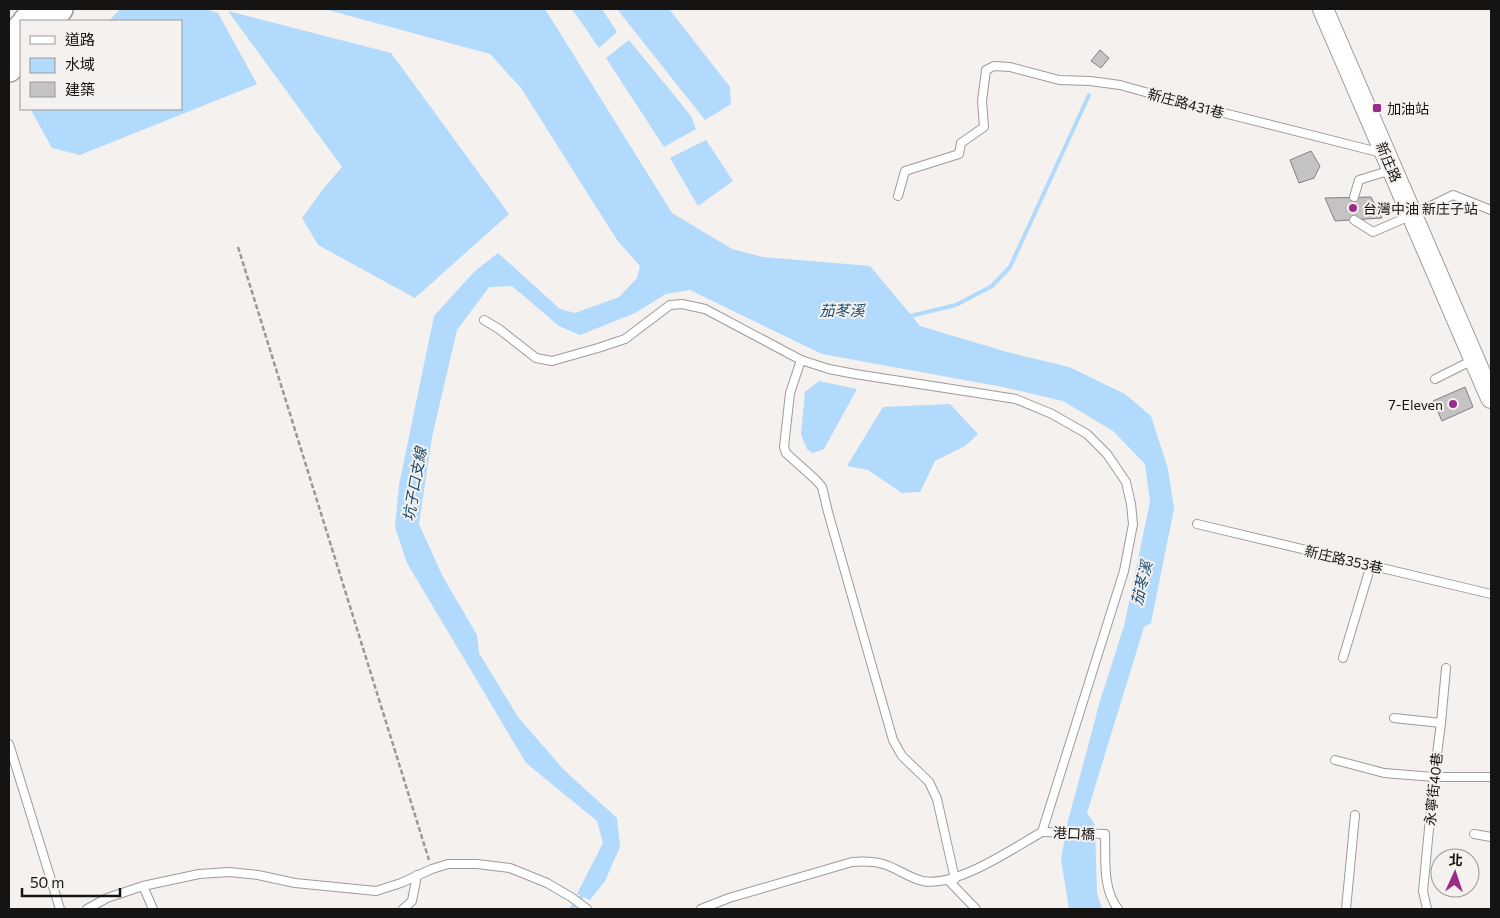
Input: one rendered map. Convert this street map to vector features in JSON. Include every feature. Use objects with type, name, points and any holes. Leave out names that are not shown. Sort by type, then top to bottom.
[{"type":"main road","points":[[27,20],[37,9]]},
{"type":"main road","points":[[51,20],[60,9]]},
{"type":"main road","points":[[9,42],[20,28]]},
{"type":"main road","points":[[9,69],[20,56]]},
{"type":"street","name":"新庄路","points":[[1323,9],[1491,398]]},
{"type":"lane","name":"新庄路431巷","points":[[898,196],[905,171],[959,154],[961,143],[984,127],[982,101],[986,70],[994,66],[1010,67],[1058,80],[1090,81],[1120,85],[1389,161]]},
{"type":"lane","points":[[1354,197],[1358,180],[1389,161]]},
{"type":"lane","points":[[1354,220],[1372,232],[1412,216],[1453,195],[1491,210]]},
{"type":"lane","points":[[484,320],[499,329],[536,358],[552,361],[625,339],[670,305],[682,304],[705,309],[801,360],[829,369],[1016,399],[1052,414],[1087,434],[1107,454],[1126,482],[1133,524],[1124,571],[1042,832],[967,874],[951,879],[924,881],[883,864],[867,861],[852,862],[729,898],[701,909]]},
{"type":"lane","points":[[1435,379],[1474,359]]},
{"type":"lane","points":[[801,360],[790,394],[784,447],[786,453],[822,487],[893,740],[902,756],[929,782],[937,799],[951,879],[976,909]]},
{"type":"lane","name":"新庄路353巷","points":[[1197,524],[1491,594]]},
{"type":"lane","points":[[1343,658],[1371,565]]},
{"type":"lane","name":"永寧街40巷","points":[[1427,909],[1423,891],[1446,668]]},
{"type":"lane","points":[[1394,718],[1441,723]]},
{"type":"lane","points":[[9,744],[60,909]]},
{"type":"lane","points":[[1335,760],[1384,773],[1434,777],[1491,777]]},
{"type":"lane","points":[[1346,909],[1355,815]]},
{"type":"lane","name":"港口橋","points":[[1042,832],[1105,834],[1107,889],[1118,909]]},
{"type":"lane","points":[[1474,834],[1491,837]]},
{"type":"lane","points":[[86,909],[108,898],[143,886],[200,874],[229,872],[258,875],[295,883],[376,891],[448,864],[477,864],[510,868],[547,883],[587,909]]},
{"type":"lane","points":[[402,909],[412,901],[417,875]]},
{"type":"lane","points":[[143,886],[153,909]]},
{"type":"path","points":[[238,246],[432,869]]},
{"type":"water","points":[[120,9],[205,9],[218,13],[257,84],[80,155],[52,148],[31,110],[182,110],[182,20],[110,20]]},
{"type":"water","name":"茄苳溪","points":[[324,9],[545,9],[672,213],[732,249],[763,257],[870,266],[920,326],[1007,352],[1069,367],[1125,394],[1151,416],[1168,469],[1174,509],[1151,623],[1144,627],[1087,813],[1095,825],[1097,893],[1102,909],[1069,909],[1061,859],[1068,821],[1100,701],[1124,626],[1150,502],[1145,464],[1113,431],[1063,401],[1003,387],[822,354],[690,290],[666,294],[635,313],[580,335],[559,326],[512,286],[489,287],[457,330],[432,437],[419,524],[442,575],[477,635],[479,653],[518,717],[564,770],[617,818],[620,847],[605,881],[590,900],[577,894],[603,843],[597,821],[526,763],[407,563],[395,527],[399,485],[434,316],[474,272],[498,253],[560,309],[575,313],[619,297],[637,278],[640,266],[617,240],[521,88],[490,54]]},
{"type":"water","points":[[572,9],[602,9],[617,32],[599,48]]},
{"type":"water","points":[[617,9],[669,9],[730,87],[731,104],[705,120]]},
{"type":"water","points":[[228,11],[391,53],[509,214],[415,298],[318,245],[302,218],[342,167]]},
{"type":"water","points":[[629,40],[691,116],[696,129],[664,147],[606,58]]},
{"type":"water","points":[[706,140],[733,181],[698,206],[670,158]]},
{"type":"water","points":[[819,381],[857,389],[824,449],[813,453],[807,449],[801,435],[805,392]]},
{"type":"water","points":[[950,404],[978,434],[965,446],[935,461],[920,492],[902,493],[868,470],[847,466],[883,407]]},
{"type":"building","points":[[1100,50],[1109,58],[1101,68],[1091,61]]},
{"type":"building","points":[[1311,151],[1320,166],[1314,178],[1299,183],[1290,160]]},
{"type":"building","name":"台灣中油 新庄子站","points":[[1371,197],[1382,218],[1335,221],[1325,198]]},
{"type":"building","name":"7-Eleven","points":[[1465,387],[1473,407],[1442,421],[1433,401]]},
{"type":"waterway","points":[[906,317],[956,305],[992,286],[1010,267],[1089,95]]},
{"type":"waterway","name":"坑子口支線","points":[[571,909],[584,894]]},
{"type":"place","name":"加油站","points":[[1377,108]]},
{"type":"place","name":"台灣中油 新庄子站","points":[[1353,208]]},
{"type":"place","name":"7-Eleven","points":[[1453,404]]}]
